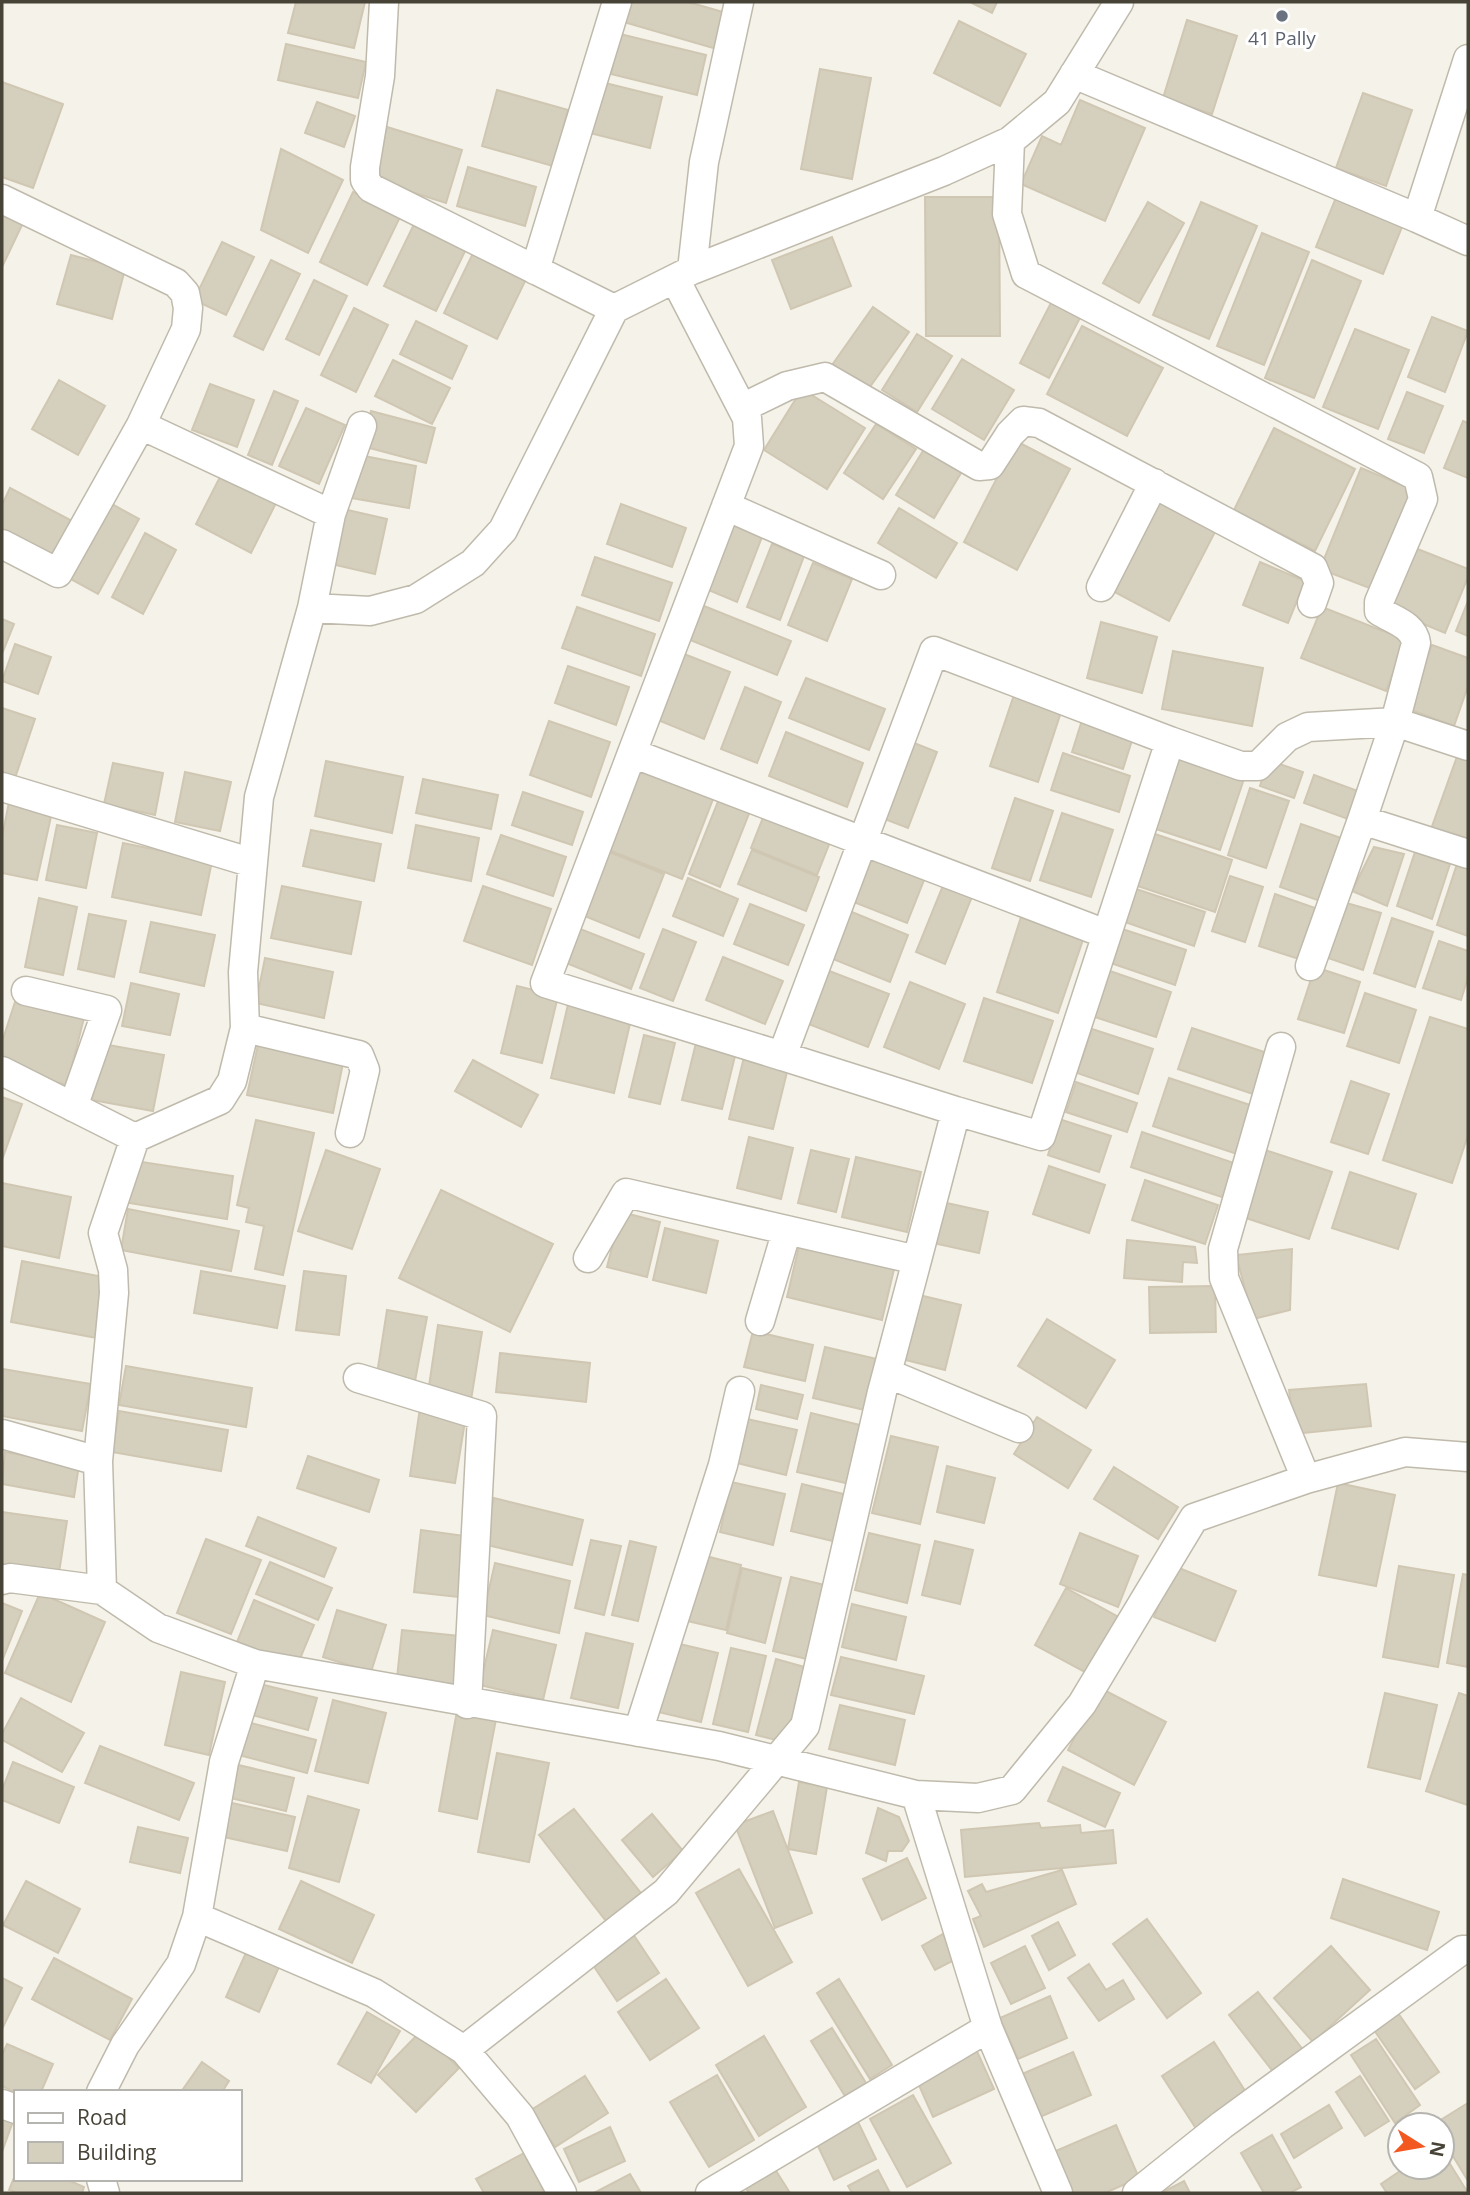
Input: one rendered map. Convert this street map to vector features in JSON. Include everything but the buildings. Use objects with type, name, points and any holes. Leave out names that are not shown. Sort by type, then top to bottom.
[{"type":"street","points":[[384,2],[380,76],[365,180],[370,188],[614,309]]},
{"type":"street","points":[[535,270],[617,2]]},
{"type":"street","points":[[739,2],[704,162],[684,275],[747,418],[749,446],[545,983],[1041,1136],[1170,741]]},
{"type":"street","points":[[312,608],[370,611],[416,599],[473,563],[503,530],[614,309],[684,275],[931,176],[1010,141],[1057,102],[1119,2]]},
{"type":"street","points":[[1417,218],[1468,59]]},
{"type":"street","points":[[1074,74],[1468,241]]},
{"type":"street","points":[[1010,141],[1007,214],[1026,274],[1418,477],[1423,499],[1379,602],[1379,611],[1408,627],[1415,635],[1416,643],[1395,722],[1310,966]]},
{"type":"street","points":[[2,199],[176,283],[185,293],[188,308],[186,329],[141,425],[58,573],[2,544]]},
{"type":"street","points":[[742,408],[787,386],[825,377],[979,466],[990,465],[1010,434],[1023,421],[1039,423],[1313,568],[1318,583],[1312,603]]},
{"type":"street","points":[[141,425],[331,514]]},
{"type":"street","points":[[103,1590],[99,1461],[114,1293],[113,1270],[103,1233],[135,1138],[220,1100],[233,1080],[244,1028],[243,972],[259,797],[312,608],[331,514],[362,426]]},
{"type":"street","points":[[1101,587],[1154,483]]},
{"type":"street","points":[[726,506],[881,575]]},
{"type":"street","points":[[782,1056],[934,651],[1241,766],[1258,766],[1287,737],[1308,727],[1395,722],[1468,746]]},
{"type":"street","points":[[632,753],[1106,934]]},
{"type":"street","points":[[2,788],[253,863]]},
{"type":"street","points":[[1362,820],[1468,854]]},
{"type":"street","points":[[26,991],[107,1010],[73,1107]]},
{"type":"street","points":[[244,1028],[359,1055],[365,1070],[350,1133]]},
{"type":"street","points":[[1282,1047],[1223,1250],[1224,1279],[1306,1479]]},
{"type":"street","points":[[2,1071],[135,1138]]},
{"type":"street","points":[[464,2050],[666,1892],[804,1726],[887,1373],[956,1111]]},
{"type":"street","points":[[588,1258],[626,1193],[917,1260]]},
{"type":"street","points":[[760,1321],[787,1230]]},
{"type":"street","points":[[887,1373],[1019,1428]]},
{"type":"street","points":[[358,1378],[482,1416],[467,1704]]},
{"type":"street","points":[[638,1732],[723,1465],[740,1391]]},
{"type":"street","points":[[2,1434],[99,1461]]},
{"type":"street","points":[[2,1580],[10,1578],[103,1590],[158,1628],[255,1664],[467,1704],[719,1746],[916,1795],[978,1798],[1012,1790],[1082,1704],[1194,1518],[1306,1479],[1405,1452],[1468,1457]]},
{"type":"street","points":[[102,2090],[125,2045],[181,1964],[197,1917],[224,1762],[255,1664]]},
{"type":"street","points":[[916,1795],[988,2028],[1058,2193]]},
{"type":"street","points":[[197,1917],[374,1993],[464,2050],[520,2116],[562,2193]]},
{"type":"street","points":[[1138,2193],[1243,2110],[1462,1950],[1468,1950]]},
{"type":"street","points":[[710,2193],[988,2028]]},
{"type":"place","name":"41 Pally","points":[[1282,16]]}]
